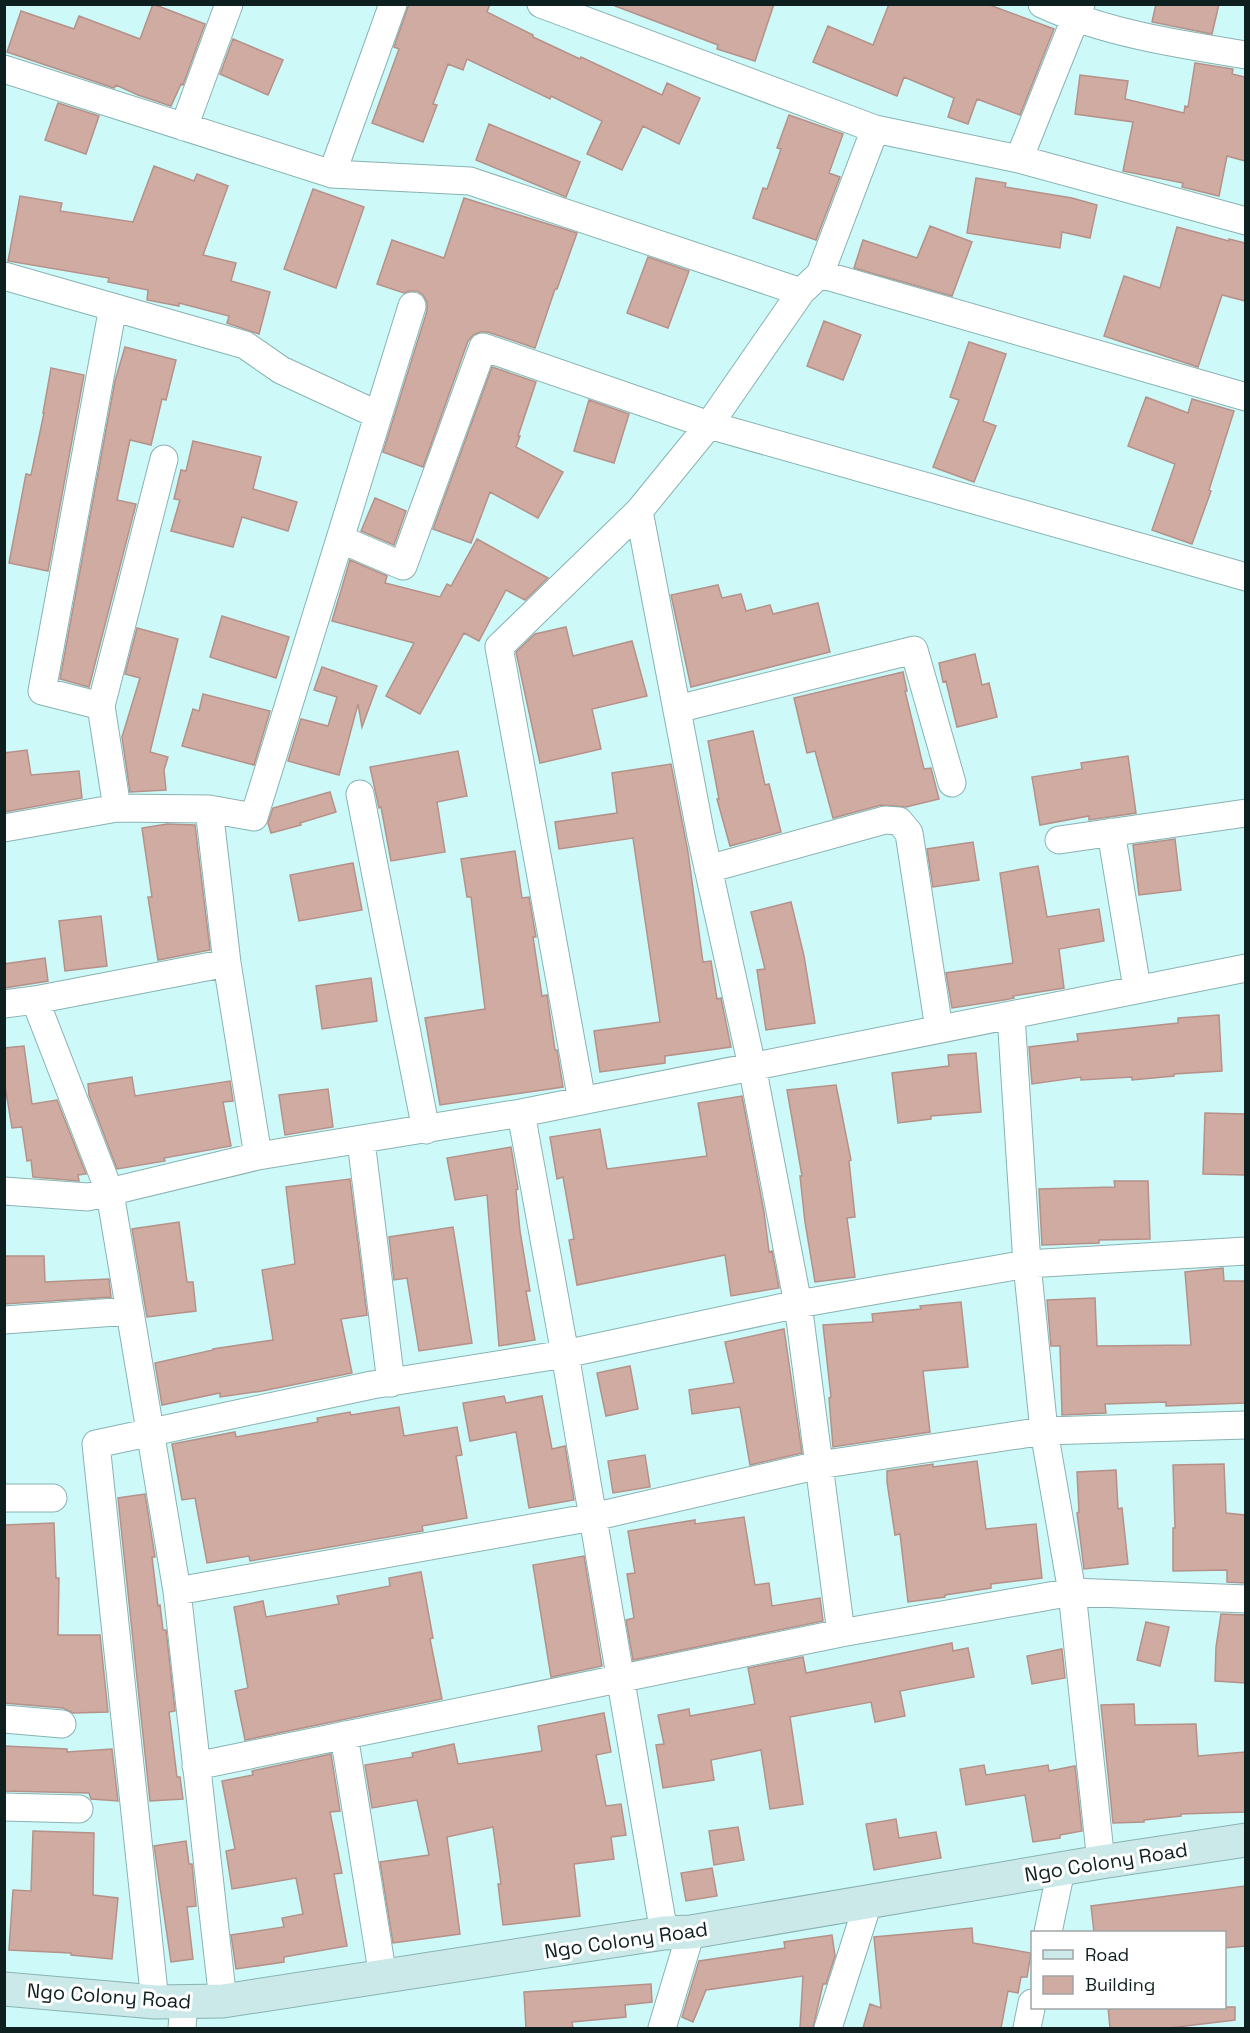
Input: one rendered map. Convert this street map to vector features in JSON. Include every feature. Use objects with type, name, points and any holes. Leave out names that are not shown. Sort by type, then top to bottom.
[{"type":"street","points":[[184,127],[229,4]]},
{"type":"street","points":[[332,174],[393,4]]},
{"type":"street","points":[[541,4],[599,15],[875,129],[1019,159],[1245,221]]},
{"type":"street","points":[[1042,4],[1078,12],[1180,45],[1245,55]]},
{"type":"street","points":[[1019,159],[1078,12]]},
{"type":"street","points":[[4,69],[332,174],[470,181],[811,283],[1245,397]]},
{"type":"street","points":[[582,1101],[499,647],[639,511],[710,425],[811,283],[875,129]]},
{"type":"street","points":[[4,276],[245,345],[281,369],[378,415]]},
{"type":"street","points":[[4,828],[117,808],[210,809],[254,817],[412,306]]},
{"type":"street","points":[[101,706],[42,691],[113,307]]},
{"type":"street","points":[[340,539],[403,566],[483,346],[710,425],[1245,577]]},
{"type":"street","points":[[117,808],[101,706],[164,459]]},
{"type":"street","points":[[639,511],[708,869],[752,1066],[798,1304],[841,1633]]},
{"type":"street","points":[[677,709],[914,650],[951,783]]},
{"type":"street","points":[[360,794],[426,1130]]},
{"type":"street","points":[[210,809],[227,963],[258,1156]]},
{"type":"street","points":[[1059,840],[1245,813]]},
{"type":"street","points":[[708,869],[885,820],[899,821],[909,833],[939,1029]]},
{"type":"street","points":[[1111,832],[1137,988]]},
{"type":"street","points":[[4,1004],[227,963]]},
{"type":"street","points":[[4,1191],[88,1197],[258,1156],[361,1141],[521,1113],[1245,968]]},
{"type":"street","points":[[35,1000],[110,1193],[177,1591],[223,2001]]},
{"type":"street","points":[[1011,1015],[1027,1264],[1044,1431],[1072,1593],[1101,1862]]},
{"type":"street","points":[[521,1113],[566,1354],[620,1678],[677,1933],[662,2028]]},
{"type":"street","points":[[361,1141],[391,1383]]},
{"type":"street","points":[[174,2011],[96,1444],[391,1383],[566,1354],[798,1304],[1027,1264],[1245,1251]]},
{"type":"street","points":[[4,1320],[130,1311]]},
{"type":"street","points":[[177,1591],[593,1517],[819,1465],[1044,1431],[1245,1425]]},
{"type":"street","points":[[4,1498],[53,1498]]},
{"type":"street","points":[[196,1766],[841,1633],[1072,1593],[1245,1599]]},
{"type":"street","points":[[4,1719],[62,1724]]},
{"type":"street","points":[[344,1735],[383,1977]]},
{"type":"street","points":[[4,1807],[79,1809]]},
{"type":"street","name":"Ngo Colony Road","points":[[4,1989],[174,2011],[223,2001],[677,1933],[1245,1840]]},
{"type":"street","points":[[1048,1931],[1061,1870]]},
{"type":"street","points":[[828,2028],[869,1900]]},
{"type":"street","points":[[1027,2028],[1031,2008]]},
{"type":"building","points":[[153,4],[205,24],[183,85],[181,84],[171,106],[116,85],[114,88],[7,52],[21,11],[74,29],[79,16],[140,39]]},
{"type":"building","points":[[409,4],[490,4],[487,12],[580,59],[581,57],[662,95],[667,83],[700,98],[679,144],[643,126],[622,170],[587,154],[602,121],[467,59],[463,70],[448,64],[433,104],[437,105],[423,142],[372,123],[399,49],[394,47]]},
{"type":"building","points":[[615,4],[774,4],[755,61],[717,49],[718,45],[615,6]]},
{"type":"building","points":[[889,4],[987,4],[1054,29],[1020,115],[977,99],[968,124],[948,117],[954,98],[904,77],[897,96],[813,62],[828,26],[873,45]]},
{"type":"building","points":[[1156,4],[1219,4],[1212,34],[1152,22]]},
{"type":"building","points":[[233,39],[283,60],[268,95],[220,74]]},
{"type":"building","points":[[1195,63],[1233,69],[1232,74],[1245,77],[1245,161],[1227,156],[1219,196],[1182,187],[1183,183],[1123,171],[1133,122],[1075,114],[1080,75],[1128,81],[1125,99],[1184,113],[1185,106],[1188,107]]},
{"type":"building","points":[[58,103],[99,116],[86,154],[45,140]]},
{"type":"building","points":[[789,115],[843,134],[829,173],[840,177],[816,240],[753,218],[763,188],[767,189],[781,149],[777,148]]},
{"type":"building","points":[[489,124],[580,162],[566,197],[476,160]]},
{"type":"building","points":[[154,166],[194,181],[197,174],[228,186],[203,255],[236,263],[231,281],[270,292],[259,334],[227,323],[229,316],[179,303],[179,306],[147,300],[148,290],[108,282],[109,278],[8,261],[20,196],[62,203],[60,211],[133,222]]},
{"type":"building","points":[[976,178],[1006,183],[1005,187],[1072,198],[1097,205],[1090,238],[1062,232],[1060,248],[967,233]]},
{"type":"building","points":[[313,189],[364,207],[336,288],[284,269]]},
{"type":"building","points":[[464,198],[577,233],[535,348],[488,332],[473,335],[468,341],[423,467],[383,452],[427,311],[427,302],[417,291],[404,293],[377,284],[392,240],[444,258]]},
{"type":"building","points":[[930,226],[972,242],[952,296],[854,268],[863,240],[917,258]]},
{"type":"building","points":[[1177,227],[1245,243],[1245,301],[1222,295],[1198,367],[1104,336],[1124,276],[1160,288]]},
{"type":"building","points":[[648,257],[689,271],[668,328],[627,313]]},
{"type":"building","points":[[824,321],[861,335],[843,380],[807,366]]},
{"type":"building","points":[[969,342],[1006,354],[983,421],[996,426],[974,482],[933,467],[959,400],[950,397]]},
{"type":"building","points":[[125,347],[176,360],[166,400],[162,399],[151,445],[130,440],[117,500],[136,504],[89,687],[60,679],[115,381]]},
{"type":"building","points":[[492,367],[536,382],[516,447],[563,472],[538,518],[490,492],[471,543],[433,529]]},
{"type":"building","points":[[51,368],[84,375],[48,571],[9,563],[26,474],[31,475]]},
{"type":"building","points":[[1146,397],[1188,413],[1192,399],[1234,411],[1209,490],[1211,491],[1192,544],[1152,530],[1175,464],[1128,446]]},
{"type":"building","points":[[589,400],[629,414],[614,463],[574,451]]},
{"type":"building","points":[[193,441],[261,457],[253,489],[297,502],[288,531],[242,517],[233,547],[171,531],[180,500],[174,499],[181,470],[186,471]]},
{"type":"building","points":[[375,498],[406,511],[394,545],[361,531]]},
{"type":"building","points":[[477,539],[548,578],[525,600],[506,590],[479,641],[464,633],[420,714],[386,696],[414,643],[332,621],[350,560],[387,576],[385,583],[440,597],[447,584],[451,586]]},
{"type":"building","points":[[718,585],[722,598],[741,594],[746,611],[770,605],[773,614],[818,603],[830,652],[691,687],[671,595]]},
{"type":"building","points":[[222,616],[289,637],[276,678],[210,657]]},
{"type":"building","points":[[566,627],[573,656],[632,641],[647,696],[592,709],[601,749],[540,763],[516,652],[535,634]]},
{"type":"building","points":[[137,628],[178,639],[150,752],[168,757],[164,770],[166,790],[130,792],[122,737],[140,678],[125,674]]},
{"type":"building","points":[[975,654],[982,685],[989,683],[997,717],[957,727],[946,681],[943,682],[939,663]]},
{"type":"building","points":[[322,667],[377,686],[362,727],[358,704],[339,775],[288,761],[301,719],[328,726],[337,697],[314,690]]},
{"type":"building","points":[[903,672],[907,691],[905,691],[924,769],[931,768],[939,799],[906,807],[881,805],[833,818],[815,751],[807,753],[794,698]]},
{"type":"building","points":[[203,694],[270,711],[254,765],[182,746],[193,709],[199,711]]},
{"type":"building","points":[[753,731],[765,785],[769,784],[781,832],[730,846],[717,799],[719,799],[708,741]]},
{"type":"building","points":[[27,750],[31,775],[79,771],[82,798],[4,812],[4,753]]},
{"type":"building","points":[[458,751],[467,796],[437,802],[445,852],[391,861],[381,807],[379,808],[370,767]]},
{"type":"building","points":[[1128,756],[1136,813],[1089,820],[1089,816],[1040,825],[1032,777],[1082,769],[1081,763]]},
{"type":"building","points":[[671,764],[688,852],[703,962],[711,961],[717,999],[721,998],[731,1047],[665,1056],[665,1063],[600,1072],[594,1031],[660,1022],[633,838],[559,849],[555,822],[617,813],[612,773]]},
{"type":"building","points":[[330,792],[336,812],[271,833],[268,823],[273,808]]},
{"type":"building","points":[[167,824],[195,825],[210,950],[158,960],[148,897],[152,897],[142,828]]},
{"type":"building","points":[[1175,839],[1181,890],[1139,895],[1133,845]]},
{"type":"building","points":[[973,842],[979,880],[933,887],[927,849]]},
{"type":"building","points":[[515,851],[522,898],[529,897],[542,996],[547,995],[563,1087],[440,1105],[425,1018],[485,1009],[471,897],[467,897],[461,859]]},
{"type":"building","points":[[353,863],[362,910],[299,921],[290,875]]},
{"type":"building","points":[[1038,866],[1047,917],[1099,909],[1104,941],[1059,949],[1064,988],[952,1008],[946,973],[1013,963],[1000,873]]},
{"type":"building","points":[[791,902],[804,956],[815,1023],[766,1030],[757,970],[765,969],[751,912]]},
{"type":"building","points":[[101,916],[107,966],[65,971],[59,921]]},
{"type":"building","points":[[45,958],[48,981],[4,988],[4,964]]},
{"type":"building","points":[[371,978],[377,1021],[322,1029],[316,986]]},
{"type":"building","points":[[1219,1015],[1222,1071],[1132,1080],[1132,1077],[1081,1080],[1081,1077],[1032,1084],[1029,1047],[1078,1041],[1077,1034],[1178,1023],[1178,1018]]},
{"type":"building","points":[[24,1046],[32,1104],[57,1100],[86,1174],[78,1175],[79,1181],[33,1177],[31,1160],[27,1161],[22,1127],[12,1128],[4,1080],[4,1048]]},
{"type":"building","points":[[976,1053],[981,1112],[931,1116],[931,1119],[898,1123],[892,1073],[949,1066],[948,1055]]},
{"type":"building","points":[[132,1077],[135,1096],[230,1081],[233,1101],[223,1102],[231,1146],[117,1169],[89,1095],[88,1084]]},
{"type":"building","points":[[836,1085],[851,1160],[849,1161],[855,1217],[847,1218],[855,1277],[815,1282],[805,1222],[800,1176],[802,1176],[787,1090]]},
{"type":"building","points":[[328,1089],[333,1127],[285,1135],[279,1095]]},
{"type":"building","points":[[742,1096],[764,1212],[769,1252],[772,1251],[779,1288],[731,1296],[725,1255],[577,1285],[569,1240],[574,1239],[563,1177],[557,1179],[550,1137],[600,1129],[607,1169],[707,1156],[698,1103]]},
{"type":"building","points":[[1205,1113],[1245,1114],[1245,1175],[1203,1174]]},
{"type":"building","points":[[511,1147],[518,1189],[516,1190],[520,1231],[530,1291],[526,1291],[535,1340],[499,1346],[487,1195],[455,1200],[447,1158]]},
{"type":"building","points":[[350,1179],[367,1315],[341,1319],[352,1373],[262,1391],[220,1397],[220,1393],[162,1405],[155,1363],[213,1349],[273,1340],[262,1270],[295,1264],[286,1187]]},
{"type":"building","points":[[1114,1181],[1148,1181],[1150,1239],[1099,1240],[1099,1243],[1042,1245],[1039,1189],[1115,1187]]},
{"type":"building","points":[[179,1222],[187,1282],[193,1282],[196,1311],[147,1317],[132,1229]]},
{"type":"building","points":[[453,1227],[472,1343],[419,1351],[407,1278],[394,1280],[389,1237]]},
{"type":"building","points":[[4,1256],[44,1256],[45,1282],[109,1279],[111,1297],[4,1304]]},
{"type":"building","points":[[1223,1268],[1224,1281],[1245,1281],[1245,1403],[1166,1406],[1166,1402],[1105,1404],[1106,1413],[1062,1415],[1060,1346],[1051,1346],[1047,1300],[1095,1298],[1097,1346],[1191,1345],[1185,1272]]},
{"type":"building","points":[[961,1302],[968,1367],[923,1371],[930,1432],[833,1447],[829,1398],[831,1397],[823,1325],[873,1322],[872,1314]]},
{"type":"building","points":[[784,1329],[802,1453],[750,1465],[740,1407],[692,1414],[689,1390],[734,1383],[725,1342]]},
{"type":"building","points":[[630,1366],[638,1409],[606,1416],[597,1373]]},
{"type":"building","points":[[504,1396],[506,1403],[542,1396],[552,1449],[565,1446],[574,1500],[529,1508],[516,1432],[470,1441],[463,1403]]},
{"type":"building","points":[[399,1407],[404,1436],[457,1427],[462,1455],[456,1456],[467,1518],[422,1526],[423,1531],[250,1561],[249,1556],[207,1563],[195,1498],[182,1500],[172,1444],[235,1432],[236,1437],[318,1422],[317,1418]]},
{"type":"building","points":[[645,1455],[650,1487],[613,1493],[608,1461]]},
{"type":"building","points":[[977,1461],[986,1529],[1036,1524],[1042,1578],[991,1584],[991,1588],[908,1602],[900,1534],[895,1535],[887,1471],[933,1464],[933,1467]]},
{"type":"building","points":[[1224,1464],[1226,1513],[1245,1515],[1245,1583],[1227,1582],[1227,1570],[1173,1571],[1173,1528],[1175,1528],[1173,1465]]},
{"type":"building","points":[[1116,1470],[1118,1509],[1122,1508],[1128,1564],[1084,1569],[1077,1513],[1079,1512],[1077,1472]]},
{"type":"building","points":[[145,1494],[155,1557],[152,1557],[158,1606],[160,1605],[163,1630],[166,1630],[175,1711],[169,1712],[177,1777],[180,1777],[183,1799],[150,1801],[118,1498]]},
{"type":"building","points":[[744,1517],[755,1585],[769,1583],[772,1606],[820,1598],[823,1621],[633,1660],[626,1620],[634,1618],[627,1574],[635,1573],[628,1531],[695,1520],[695,1524]]},
{"type":"building","points":[[54,1523],[56,1578],[59,1578],[58,1635],[100,1635],[108,1712],[73,1713],[63,1708],[4,1703],[4,1525]]},
{"type":"building","points":[[584,1556],[602,1666],[551,1677],[533,1565]]},
{"type":"building","points":[[421,1572],[433,1638],[430,1639],[442,1699],[245,1740],[235,1691],[248,1688],[234,1607],[263,1601],[266,1617],[339,1604],[337,1596],[390,1586],[389,1578]]},
{"type":"building","points":[[1221,1614],[1245,1615],[1245,1683],[1215,1681],[1216,1647]]},
{"type":"building","points":[[1146,1622],[1169,1627],[1160,1666],[1137,1660]]},
{"type":"building","points":[[952,1643],[953,1651],[968,1648],[974,1677],[900,1691],[905,1716],[875,1722],[871,1702],[790,1717],[803,1804],[770,1809],[761,1750],[711,1760],[714,1780],[663,1788],[656,1745],[664,1744],[658,1715],[689,1709],[690,1716],[755,1704],[748,1668],[803,1657],[806,1673]]},
{"type":"building","points":[[1062,1649],[1065,1678],[1032,1684],[1027,1656]]},
{"type":"building","points":[[1134,1704],[1135,1725],[1196,1724],[1198,1756],[1245,1752],[1245,1812],[1181,1814],[1181,1816],[1144,1820],[1144,1822],[1113,1823],[1101,1705]]},
{"type":"building","points":[[604,1713],[611,1752],[596,1755],[606,1806],[621,1804],[626,1835],[611,1837],[614,1859],[574,1864],[580,1916],[503,1925],[498,1884],[501,1884],[493,1827],[447,1837],[460,1934],[393,1943],[380,1862],[429,1855],[417,1800],[372,1808],[365,1765],[413,1757],[412,1753],[454,1744],[458,1764],[542,1751],[538,1726]]},
{"type":"building","points":[[4,1746],[67,1749],[67,1752],[112,1749],[118,1801],[91,1799],[89,1793],[4,1791]]},
{"type":"building","points":[[331,1754],[340,1811],[330,1812],[342,1873],[334,1874],[347,1946],[284,1957],[284,1962],[236,1969],[231,1935],[284,1927],[282,1918],[303,1914],[296,1878],[232,1889],[226,1851],[235,1849],[222,1781],[253,1775],[252,1771]]},
{"type":"building","points":[[984,1765],[986,1775],[1048,1765],[1049,1771],[1075,1766],[1082,1831],[1060,1835],[1060,1838],[1033,1842],[1025,1795],[966,1805],[960,1769]]},
{"type":"building","points":[[896,1819],[899,1838],[936,1832],[941,1858],[874,1870],[866,1824]]},
{"type":"building","points":[[738,1827],[744,1860],[714,1865],[709,1831]]},
{"type":"building","points":[[33,1831],[94,1833],[93,1895],[118,1898],[112,1959],[71,1955],[71,1953],[9,1950],[13,1890],[31,1891]]},
{"type":"building","points":[[186,1841],[189,1864],[192,1864],[196,1906],[187,1907],[193,1959],[171,1962],[154,1846]]},
{"type":"building","points":[[712,1868],[717,1896],[686,1901],[681,1873]]},
{"type":"building","points":[[1245,1886],[1245,1946],[1226,1948],[1226,1931],[1094,1931],[1091,1906]]},
{"type":"building","points":[[972,1928],[973,1943],[1031,1953],[1027,1977],[1021,1977],[1018,1993],[1008,1991],[1001,2028],[863,2028],[870,2004],[881,2008],[874,1937]]},
{"type":"building","points":[[832,1935],[835,1956],[826,1984],[823,1984],[813,2028],[800,2028],[803,1976],[706,1990],[693,2022],[682,2017],[699,1961],[785,1948],[784,1942]]},
{"type":"building","points":[[651,1984],[652,2002],[625,2005],[626,2017],[572,2022],[573,2028],[526,2028],[524,1992]]},
{"type":"building","points":[[1226,2007],[1235,2007],[1235,2020],[1169,2028],[1110,2028],[1108,2009],[1226,2009]]}]
